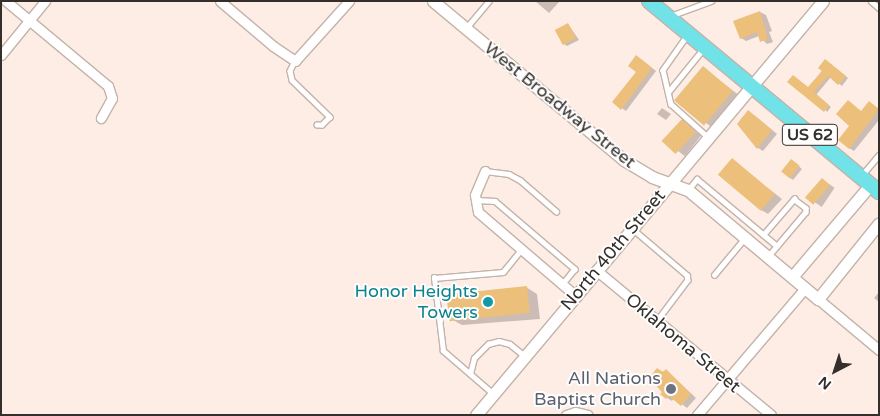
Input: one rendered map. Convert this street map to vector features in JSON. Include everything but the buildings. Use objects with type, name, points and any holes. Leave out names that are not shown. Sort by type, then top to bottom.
[{"type":"main road","name":"US 62","points":[[649,1],[870,185]]},
{"type":"street","points":[[6,1],[108,86],[112,98],[101,118]]},
{"type":"street","points":[[1,54],[45,1]]},
{"type":"street","points":[[220,1],[273,46],[295,60],[349,1]]},
{"type":"street","name":"West Broadway Street","points":[[433,1],[624,160],[652,177],[688,190],[879,350]]},
{"type":"street","name":"North 40th Street","points":[[476,415],[823,1]]},
{"type":"street","points":[[484,171],[476,188],[476,200],[480,214],[575,296]]},
{"type":"street","points":[[792,277],[870,185]]},
{"type":"street","points":[[818,299],[879,223]]},
{"type":"street","name":"Oklahoma Street","points":[[596,270],[771,415]]},
{"type":"street","points":[[697,415],[805,288]]},
{"type":"street","points":[[566,415],[575,412],[588,415]]},
{"type":"lane","points":[[466,28],[489,1]]},
{"type":"lane","points":[[668,17],[711,1]]},
{"type":"lane","points":[[871,1],[879,8]]},
{"type":"lane","points":[[689,34],[665,64],[663,70],[671,104],[708,137]]},
{"type":"lane","points":[[669,90],[704,47]]},
{"type":"lane","points":[[295,60],[290,71],[292,80],[330,117],[322,126],[317,125]]},
{"type":"lane","points":[[870,185],[879,155]]},
{"type":"lane","points":[[484,171],[509,174],[520,180],[556,211]]},
{"type":"lane","points":[[688,190],[697,180],[777,246]]},
{"type":"lane","points":[[476,200],[495,201],[575,269],[562,285]]},
{"type":"lane","points":[[763,235],[796,200],[806,212],[768,257]]},
{"type":"lane","points":[[733,228],[743,217]]},
{"type":"lane","points":[[631,228],[687,275],[684,287],[657,320]]},
{"type":"lane","points":[[714,275],[745,238]]},
{"type":"lane","points":[[493,394],[443,352],[434,278],[503,272],[521,250]]},
{"type":"lane","points":[[470,374],[474,358],[488,344],[499,341],[510,344],[525,356]]},
{"type":"place","name":"Honor Heights Towers","points":[[488,302]]},
{"type":"place","name":"All Nations Baptist Church","points":[[671,389]]}]
